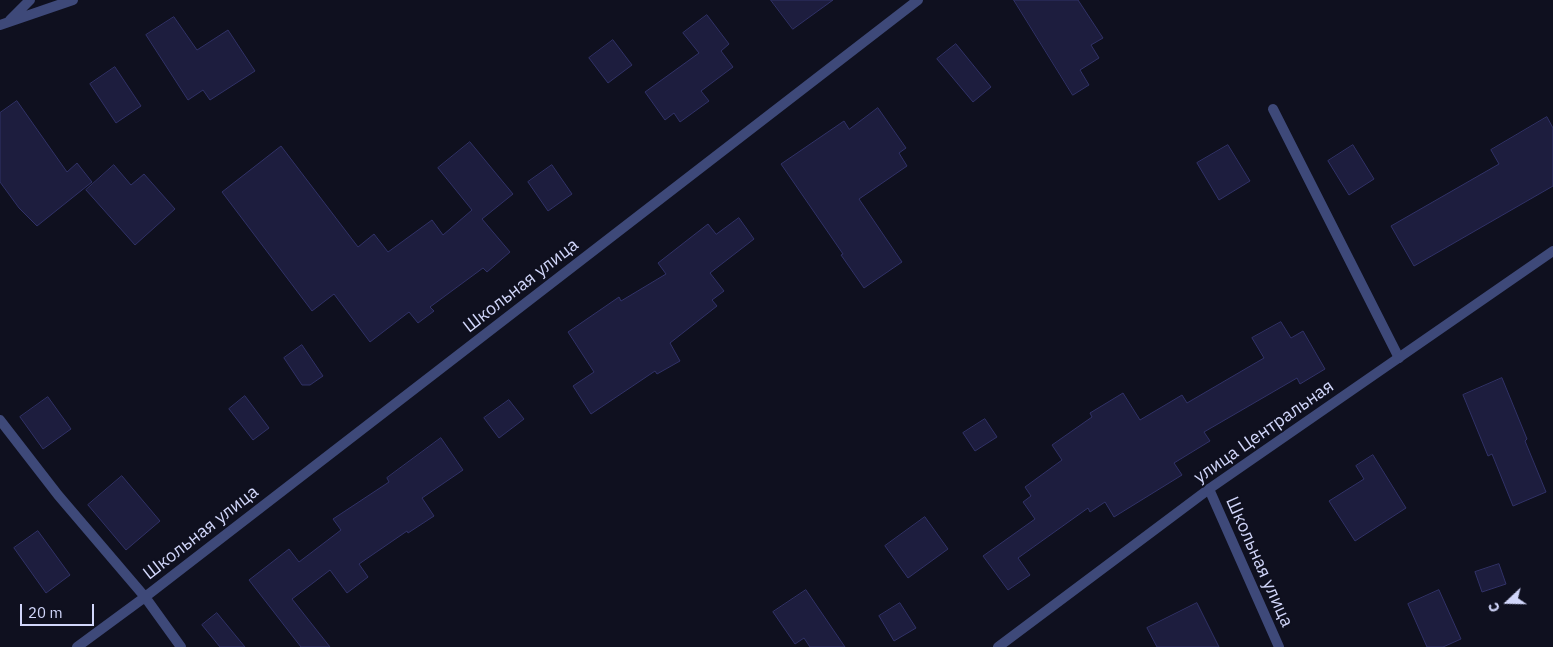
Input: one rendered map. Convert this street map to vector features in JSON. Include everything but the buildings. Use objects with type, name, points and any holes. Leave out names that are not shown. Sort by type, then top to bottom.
[{"type":"street","points":[[4,24],[30,0]]},
{"type":"street","points":[[4,24],[73,0]]},
{"type":"street","name":"Школьная улица","points":[[77,647],[918,0]]},
{"type":"street","points":[[1272,109],[1399,358]]},
{"type":"street","name":"улица Центральная","points":[[998,647],[1210,490],[1553,251]]},
{"type":"street","name":"Школьная улица","points":[[0,420],[58,495],[144,597],[181,647]]},
{"type":"street","name":"Школьная улица","points":[[1210,490],[1279,647]]}]
